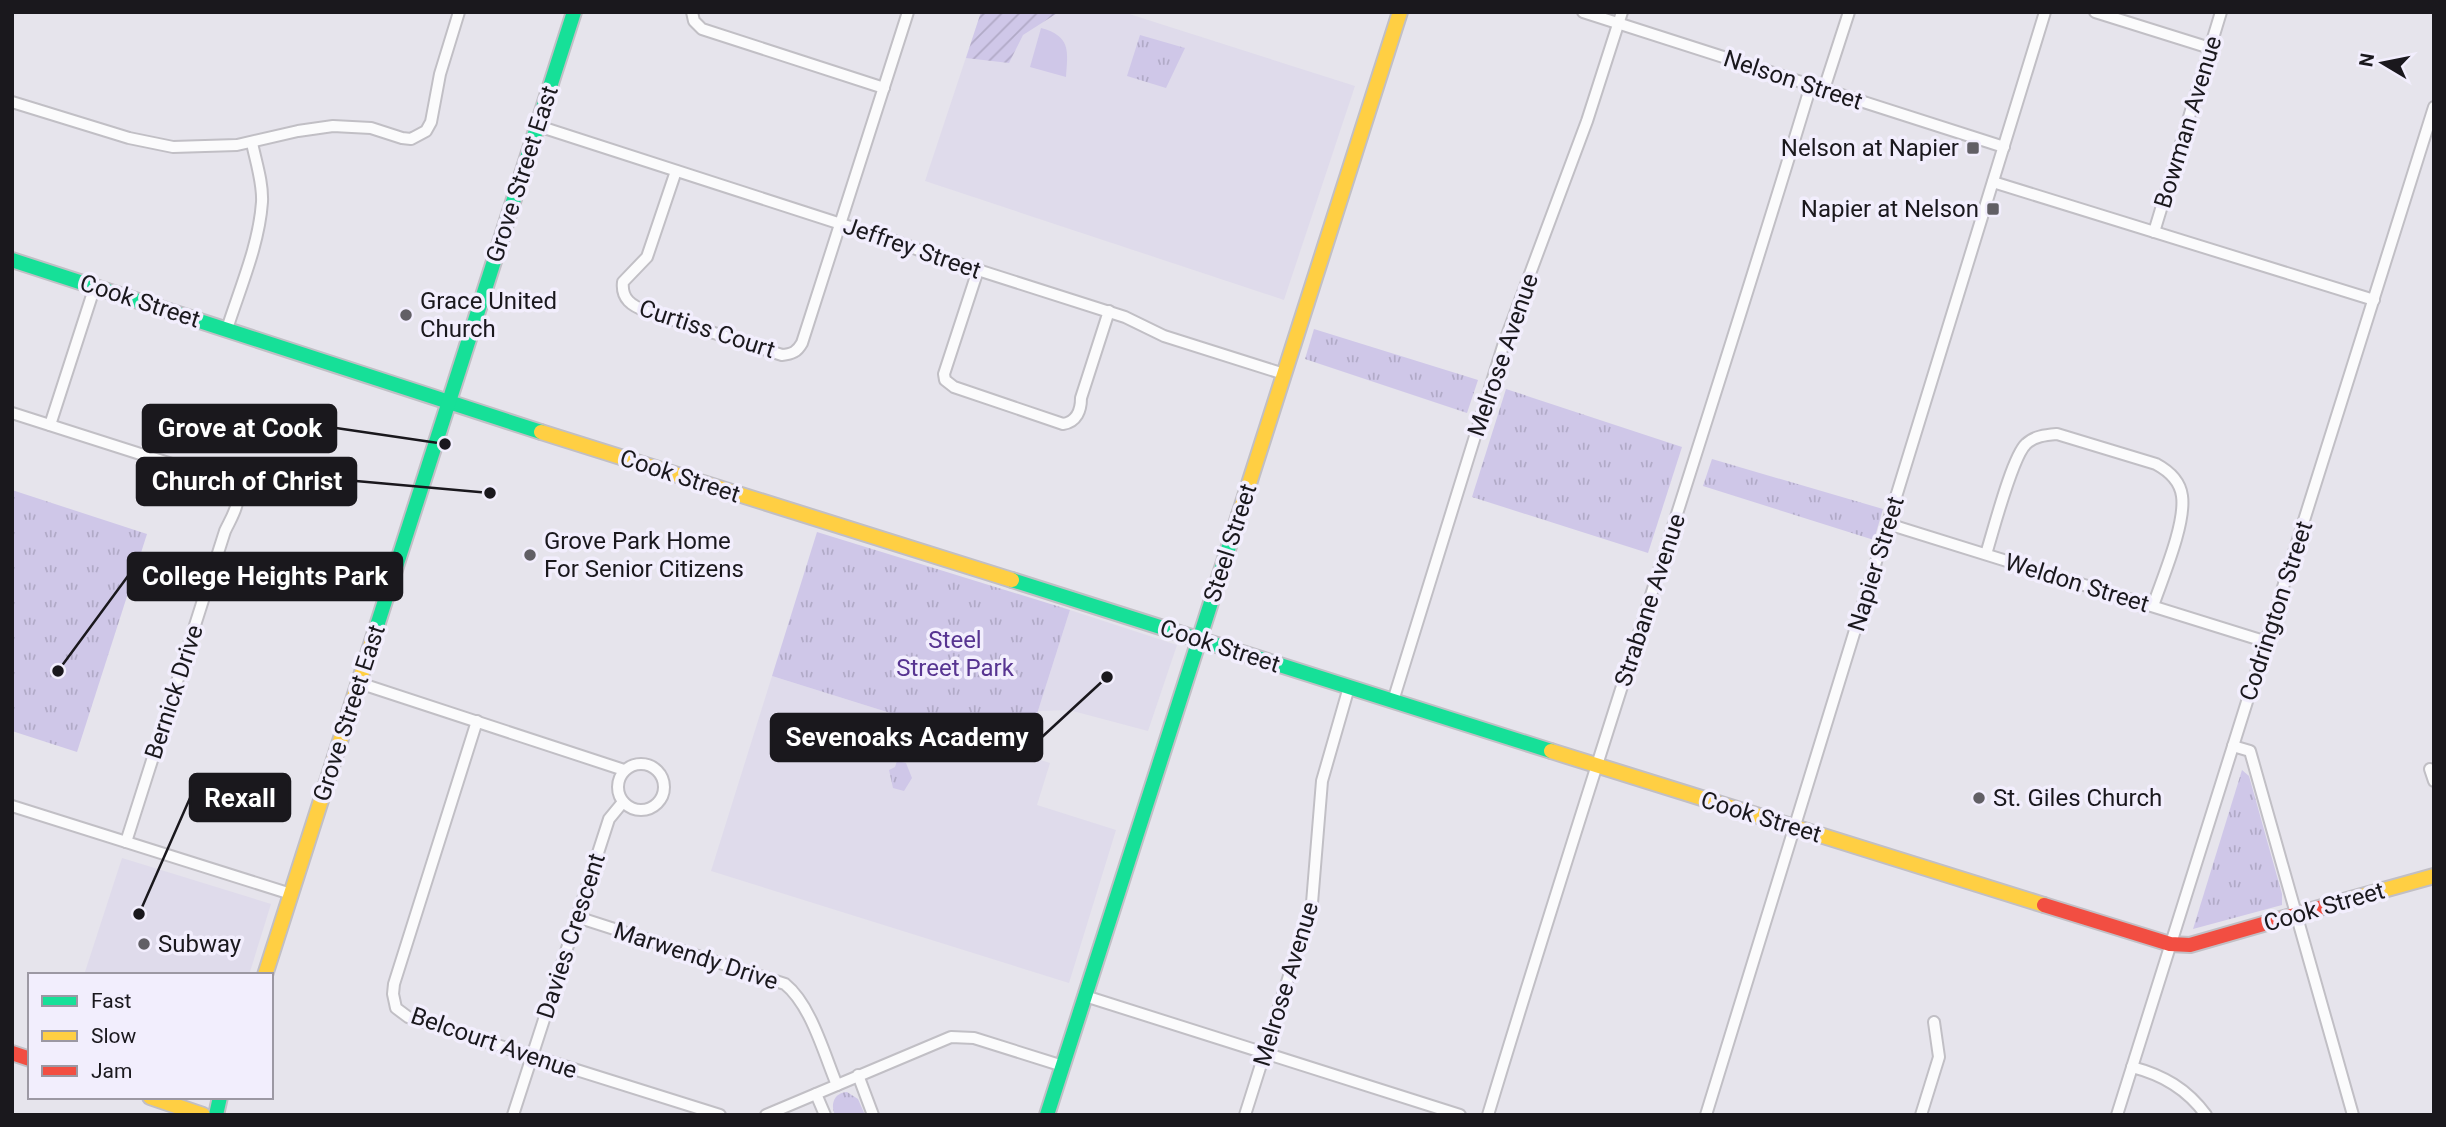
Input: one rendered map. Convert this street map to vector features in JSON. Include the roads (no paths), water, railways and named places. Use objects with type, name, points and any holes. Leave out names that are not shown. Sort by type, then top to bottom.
[{"type":"street","points":[[12,102],[153,144],[214,147],[252,143],[298,131],[333,126],[372,128],[402,138],[418,137],[426,131],[431,122],[440,74],[459,12]]},
{"type":"street","name":"Grove Street East","points":[[266,973],[574,12]]},
{"type":"street","points":[[692,12],[694,21],[702,29],[884,88]]},
{"type":"street","name":"Curtiss Court","points":[[676,171],[647,257],[624,282],[623,294],[629,303],[782,355],[797,350],[802,343],[908,12]]},
{"type":"street","name":"Steel Street","points":[[1048,1115],[1400,12]]},
{"type":"street","name":"Nelson Street","points":[[1583,12],[1620,18],[1811,85],[2004,147]]},
{"type":"street","points":[[1824,89],[1849,12]]},
{"type":"street","name":"Napier Street","points":[[1706,1115],[2045,12]]},
{"type":"street","points":[[2095,12],[2210,48]]},
{"type":"street","name":"Bowman Avenue","points":[[2154,232],[2221,12]]},
{"type":"street","name":"Melrose Avenue","points":[[1394,701],[1503,346],[1587,121],[1620,18]]},
{"type":"street","name":"Strabane Avenue","points":[[1488,1115],[1811,85]]},
{"type":"street","name":"Codrington Street","points":[[2117,1115],[2434,107]]},
{"type":"street","name":"Jeffrey Street","points":[[538,126],[1109,311],[1164,336],[1284,374]]},
{"type":"street","points":[[227,329],[253,247],[262,201],[252,143]]},
{"type":"street","points":[[1993,182],[2374,300]]},
{"type":"street","name":"Cook Street","points":[[12,260],[721,490],[2170,944],[2190,945],[2434,876]]},
{"type":"street","points":[[978,270],[944,374],[945,380],[954,387],[1063,424],[1072,420],[1080,411],[1081,398],[1109,311]]},
{"type":"street","points":[[50,425],[94,286]]},
{"type":"street","name":"Bernick Drive","points":[[12,413],[228,482],[236,487],[238,503],[225,531],[126,842]]},
{"type":"street","points":[[1986,554],[2019,454],[2027,443],[2041,436],[2057,434],[2156,464],[2168,471],[2178,482],[2182,495],[2182,512],[2153,606]]},
{"type":"street","name":"Weldon Street","points":[[1888,524],[2267,642]]},
{"type":"street","points":[[359,683],[624,770],[631,765],[646,764],[659,772],[664,788],[658,802],[652,807],[636,810],[623,802]]},
{"type":"street","name":"Melrose Avenue","points":[[1245,1115],[1312,903],[1322,780],[1349,687]]},
{"type":"street","name":"Belcourt Avenue","points":[[477,721],[394,984],[396,1008],[408,1017],[720,1115]]},
{"type":"street","points":[[2233,746],[2250,751],[2353,1115]]},
{"type":"street","points":[[2430,769],[2434,781]]},
{"type":"street","name":"Davies Crescent","points":[[513,1115],[609,820],[623,802],[619,796],[618,782],[624,770]]},
{"type":"street","points":[[12,806],[291,894]]},
{"type":"street","name":"Marwendy Drive","points":[[577,917],[785,984],[805,1009],[836,1085]]},
{"type":"street","points":[[1085,996],[1460,1115]]},
{"type":"street","points":[[1921,1115],[1939,1057],[1934,1022]]},
{"type":"street","points":[[766,1115],[951,1037],[963,1036],[985,1041],[1063,1066]]},
{"type":"street","points":[[2132,1067],[2177,1085],[2206,1115]]},
{"type":"street","points":[[858,1075],[873,1115]]},
{"type":"street","points":[[816,1094],[825,1115]]},
{"type":"street","points":[[156,1099],[203,1115]]},
{"type":"place","name":"Nelson at Napier","points":[[1973,148]]},
{"type":"place","name":"Napier at Nelson","points":[[1993,209]]},
{"type":"place","name":"Grace United Church","points":[[406,315]]},
{"type":"place","name":"Grove at Cook","points":[[445,444]]},
{"type":"place","name":"Church of Christ","points":[[490,493]]},
{"type":"place","name":"Grove Park Home For Senior Citizens","points":[[530,555]]},
{"type":"place","name":"College Heights Park","points":[[58,671]]},
{"type":"place","name":"Sevenoaks Academy","points":[[1107,677]]},
{"type":"place","name":"St. Giles Church","points":[[1979,798]]},
{"type":"place","name":"Rexall","points":[[139,914]]},
{"type":"place","name":"Subway","points":[[144,944]]},
{"type":"park label","name":"Steel Street Park","points":[[955,654]]}]
